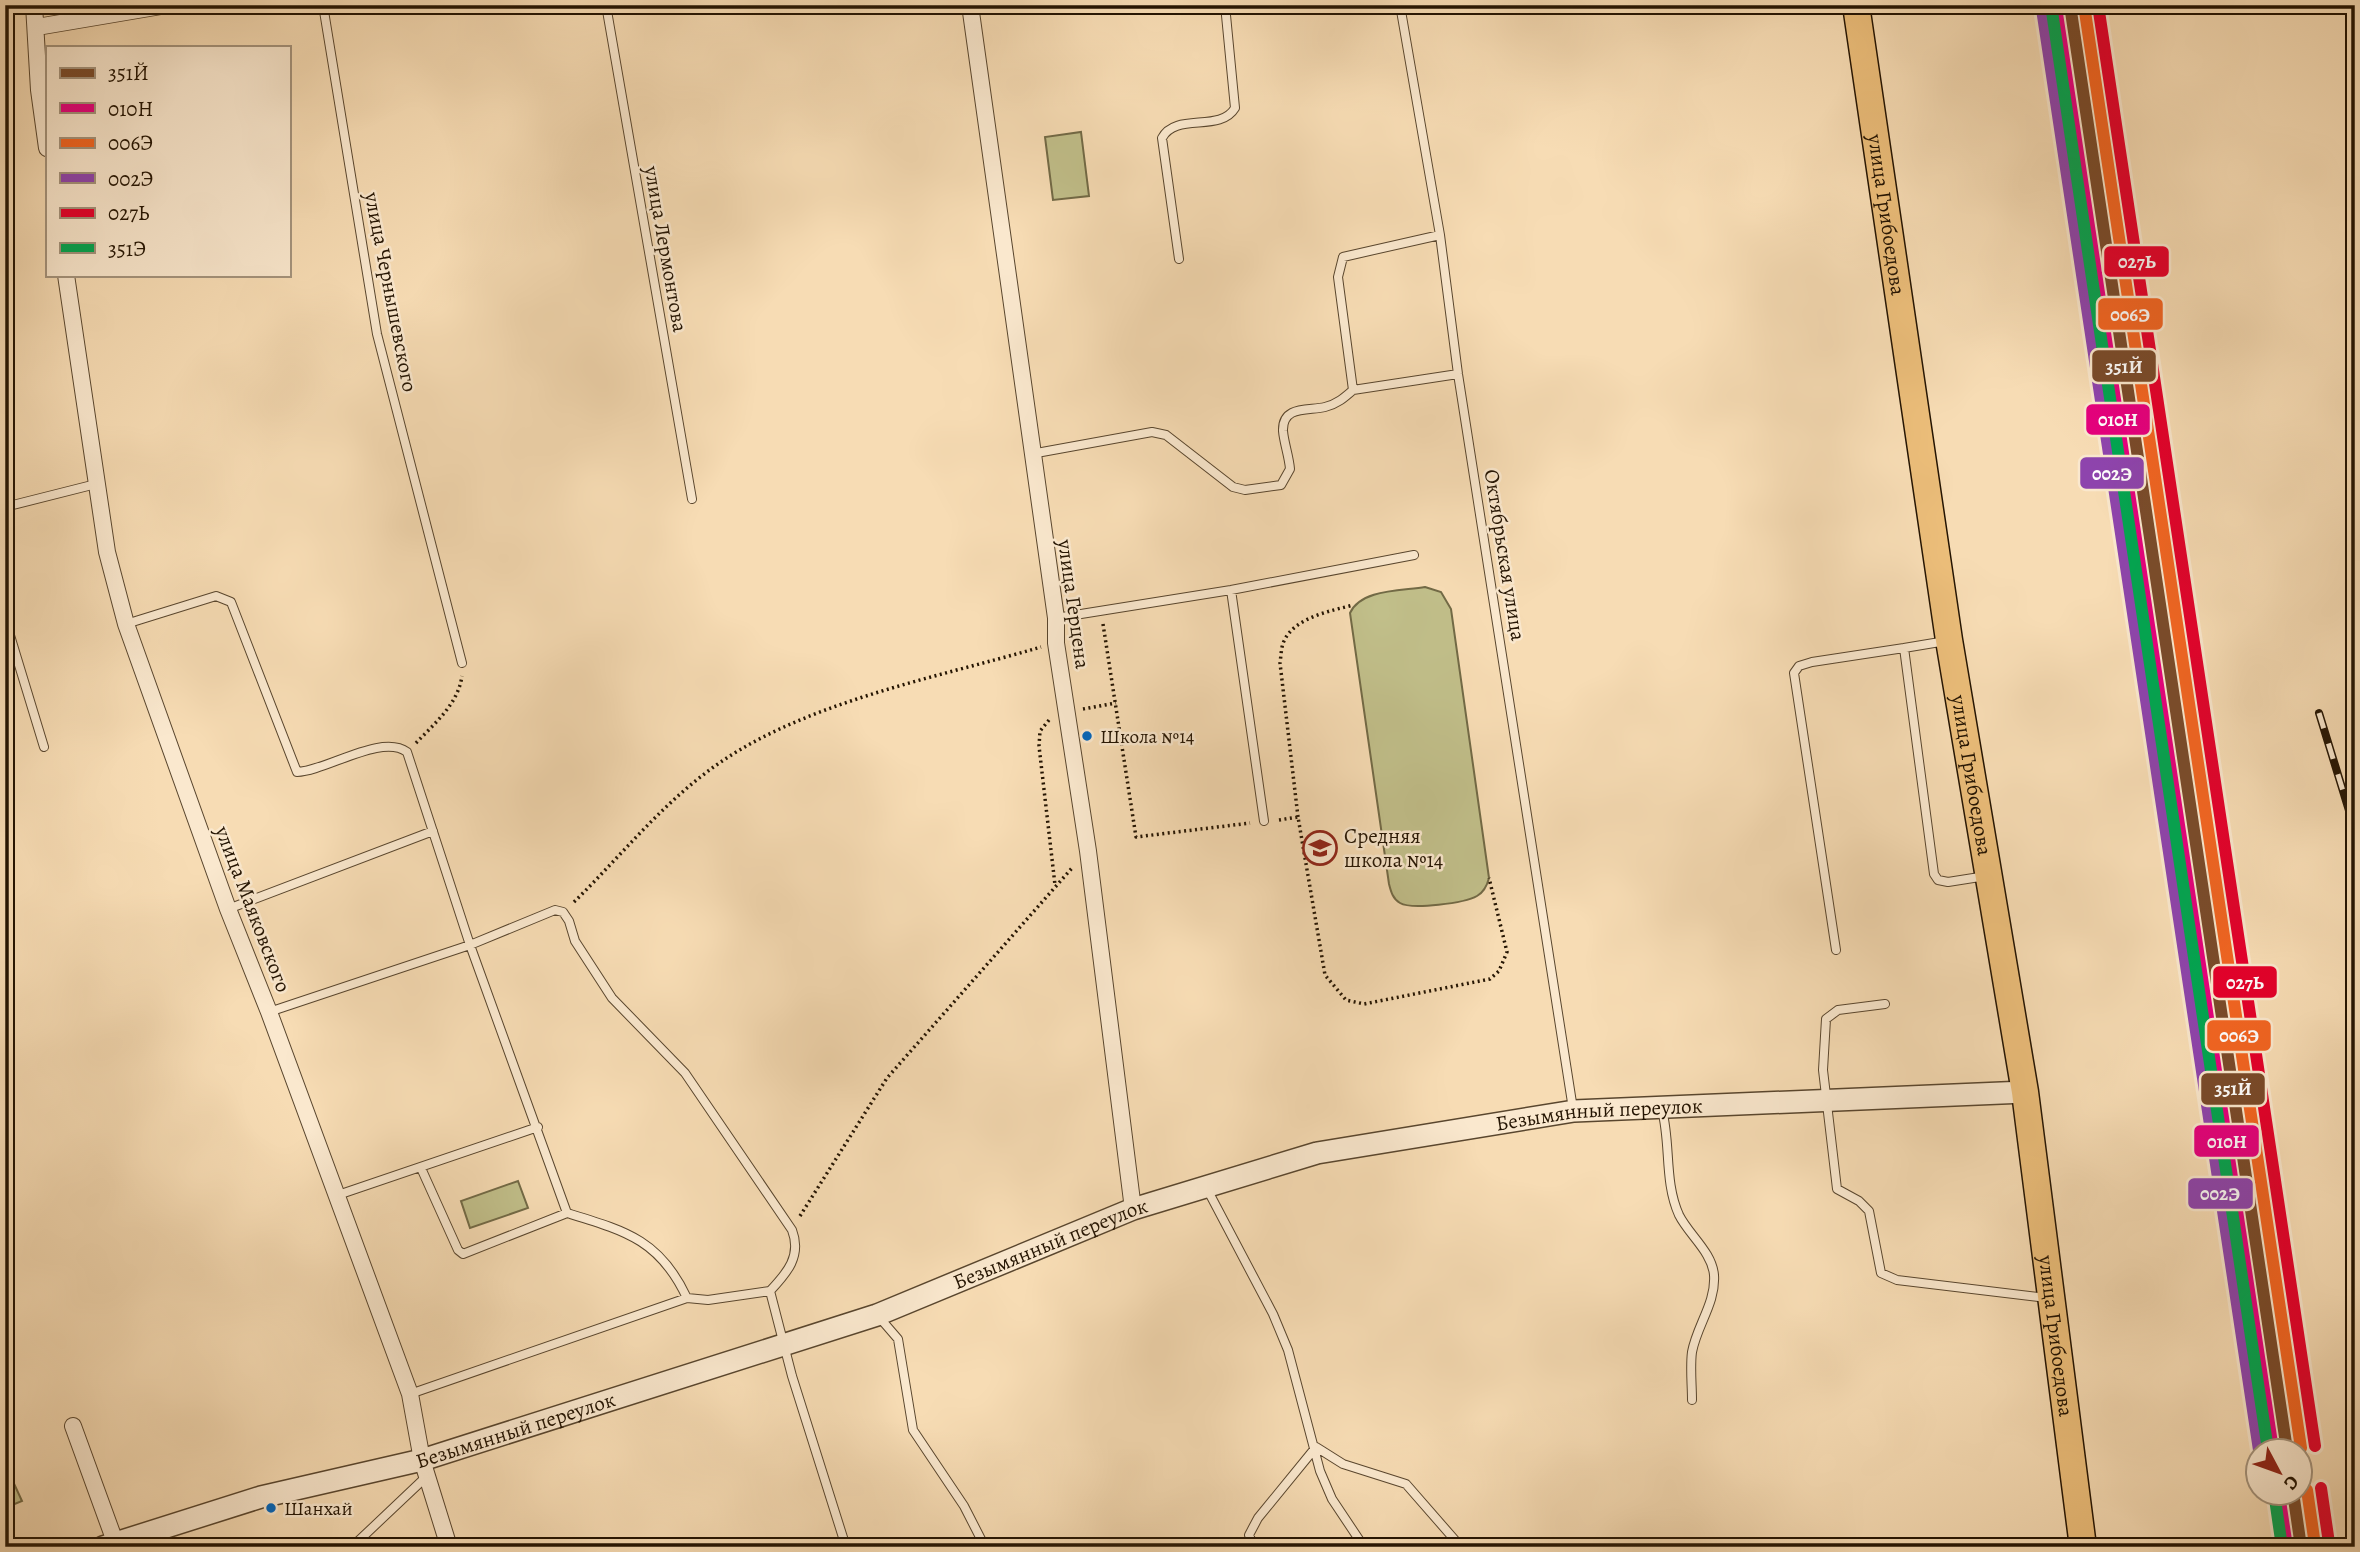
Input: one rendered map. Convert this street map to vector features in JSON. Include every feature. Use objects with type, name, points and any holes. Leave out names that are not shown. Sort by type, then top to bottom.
[{"type":"main road","name":"улица Грибоедова","points":[[1856,5],[1949,640],[2025,1092],[2049,1298],[2083,1547]]},
{"type":"street","points":[[34,5],[39,90],[46,141]]},
{"type":"street","points":[[37,27],[167,5]]},
{"type":"street","name":"улица Герцена","points":[[970,5],[1056,618],[1056,643],[1088,851],[1133,1209]]},
{"type":"street","name":"улица Маяковского","points":[[66,276],[107,552],[126,624],[228,909],[269,1012],[410,1394],[425,1468],[449,1547]]},
{"type":"street","name":"Безымянный переулок","points":[[112,1545],[261,1497],[425,1468],[877,1315],[1133,1209],[1204,1185],[1317,1153],[1574,1111],[1662,1110],[2025,1092]]},
{"type":"street","points":[[73,1426],[112,1545]]},
{"type":"lane","name":"улица Чернышевского","points":[[323,5],[377,334],[462,663]]},
{"type":"lane","name":"улица Лермонтова","points":[[606,5],[692,499]]},
{"type":"lane","points":[[1180,260],[1162,138],[1166,131],[1174,127],[1222,119],[1230,116],[1235,108],[1225,5]]},
{"type":"lane","name":"Октябрьская улица","points":[[1400,5],[1440,235],[1458,374],[1574,1111]]},
{"type":"lane","points":[[1353,390],[1338,277],[1340,262],[1348,255],[1440,235]]},
{"type":"lane","points":[[1031,454],[1152,432],[1166,435],[1233,487],[1245,490],[1281,485],[1290,469],[1283,429],[1286,419],[1293,411],[1323,407],[1341,401],[1353,390],[1458,374]]},
{"type":"lane","points":[[5,507],[96,484]]},
{"type":"lane","points":[[1056,618],[1231,590],[1414,555]]},
{"type":"lane","points":[[1231,590],[1264,821]]},
{"type":"lane","points":[[126,624],[216,596],[231,602],[297,772],[365,751],[400,747],[407,752],[470,944],[567,1213]]},
{"type":"lane","points":[[5,619],[44,747]]},
{"type":"lane","points":[[1836,950],[1794,673],[1799,666],[1812,662],[1949,640]]},
{"type":"lane","points":[[1904,648],[1934,874],[1938,880],[1948,882],[1987,875]]},
{"type":"lane","points":[[228,909],[433,831]]},
{"type":"lane","points":[[269,1012],[470,944],[555,910],[564,912],[575,941],[612,998],[685,1073],[792,1230],[796,1240],[792,1264],[770,1291],[708,1300],[687,1298],[410,1394]]},
{"type":"lane","points":[[1885,1004],[1838,1010],[1826,1019],[1823,1070],[1837,1189],[1859,1201],[1869,1211],[1881,1273],[1897,1280],[2049,1298]]},
{"type":"lane","points":[[1662,1110],[1667,1130],[1670,1185],[1679,1214],[1704,1250],[1714,1273],[1713,1296],[1692,1352],[1692,1401]]},
{"type":"lane","points":[[335,1196],[538,1127]]},
{"type":"lane","points":[[421,1168],[454,1242],[463,1254],[567,1213],[638,1239],[660,1254],[677,1275],[687,1298]]},
{"type":"lane","points":[[1204,1185],[1273,1314],[1288,1350],[1316,1447],[1320,1471],[1332,1499],[1364,1547]]},
{"type":"lane","points":[[770,1291],[845,1547]]},
{"type":"lane","points":[[877,1315],[898,1339],[913,1430],[964,1506],[985,1547]]},
{"type":"lane","points":[[1254,1547],[1249,1535],[1258,1518],[1316,1447]]},
{"type":"lane","points":[[1316,1447],[1343,1464],[1406,1484],[1461,1547]]},
{"type":"lane","points":[[352,1547],[425,1468]]},
{"type":"lane","points":[[638,1547],[652,1542]]},
{"type":"path","points":[[1353,605],[1324,613],[1297,625],[1283,641],[1280,663],[1298,817],[1325,975],[1346,1000],[1364,1004],[1490,979],[1507,952],[1489,878]]},
{"type":"path","points":[[1101,612],[1136,837],[1298,817]]},
{"type":"path","points":[[564,912],[670,802],[705,773],[775,731],[824,710],[1056,643]]},
{"type":"path","points":[[407,752],[458,694],[462,663]]},
{"type":"path","points":[[1055,885],[1040,731],[1044,723],[1068,712],[1116,703]]},
{"type":"path","points":[[792,1230],[887,1078],[1055,885],[1088,851]]},
{"type":"shaded area","points":[[1081,132],[1089,196],[1053,200],[1045,137]]},
{"type":"shaded area","points":[[1425,587],[1441,592],[1451,609],[1489,878],[1483,891],[1471,899],[1415,906],[1400,903],[1389,884],[1350,613],[1355,605],[1372,595]]},
{"type":"shaded area","points":[[518,1181],[528,1208],[470,1228],[461,1201]]},
{"type":"shaded area","points":[[5,1464],[22,1501],[5,1508]]},
{"type":"railway","points":[[2319,713],[2355,830]]},
{"type":"transit line","name":"351Э","points":[[2051,5],[2266,1436]]},
{"type":"transit line","name":"351Й","points":[[2070,5],[2285,1436]]},
{"type":"transit line","name":"006Э","points":[[2084,5],[2299,1436]]},
{"type":"transit line","name":"027Ь","points":[[2098,5],[2315,1446]]},
{"type":"transit line","name":"010Н","points":[[2056,7],[2271,1436]]},
{"type":"transit line","name":"002Э","points":[[2042,9],[2257,1436]]},
{"type":"transit line","name":"027Ь","points":[[2321,1488],[2329,1543]]},
{"type":"transit line","name":"351Э","points":[[2276,1506],[2282,1547]]},
{"type":"transit line","name":"010Н","points":[[2281,1506],[2287,1547]]},
{"type":"transit line","name":"351Й","points":[[2295,1506],[2301,1547]]},
{"type":"transit line","name":"006Э","points":[[2309,1506],[2315,1545]]},
{"type":"place","name":"Школа №14","points":[[1087,736]]},
{"type":"place","name":"Средняя школа №14","points":[[1320,848]]},
{"type":"place","name":"Шанхай","points":[[271,1508]]}]
